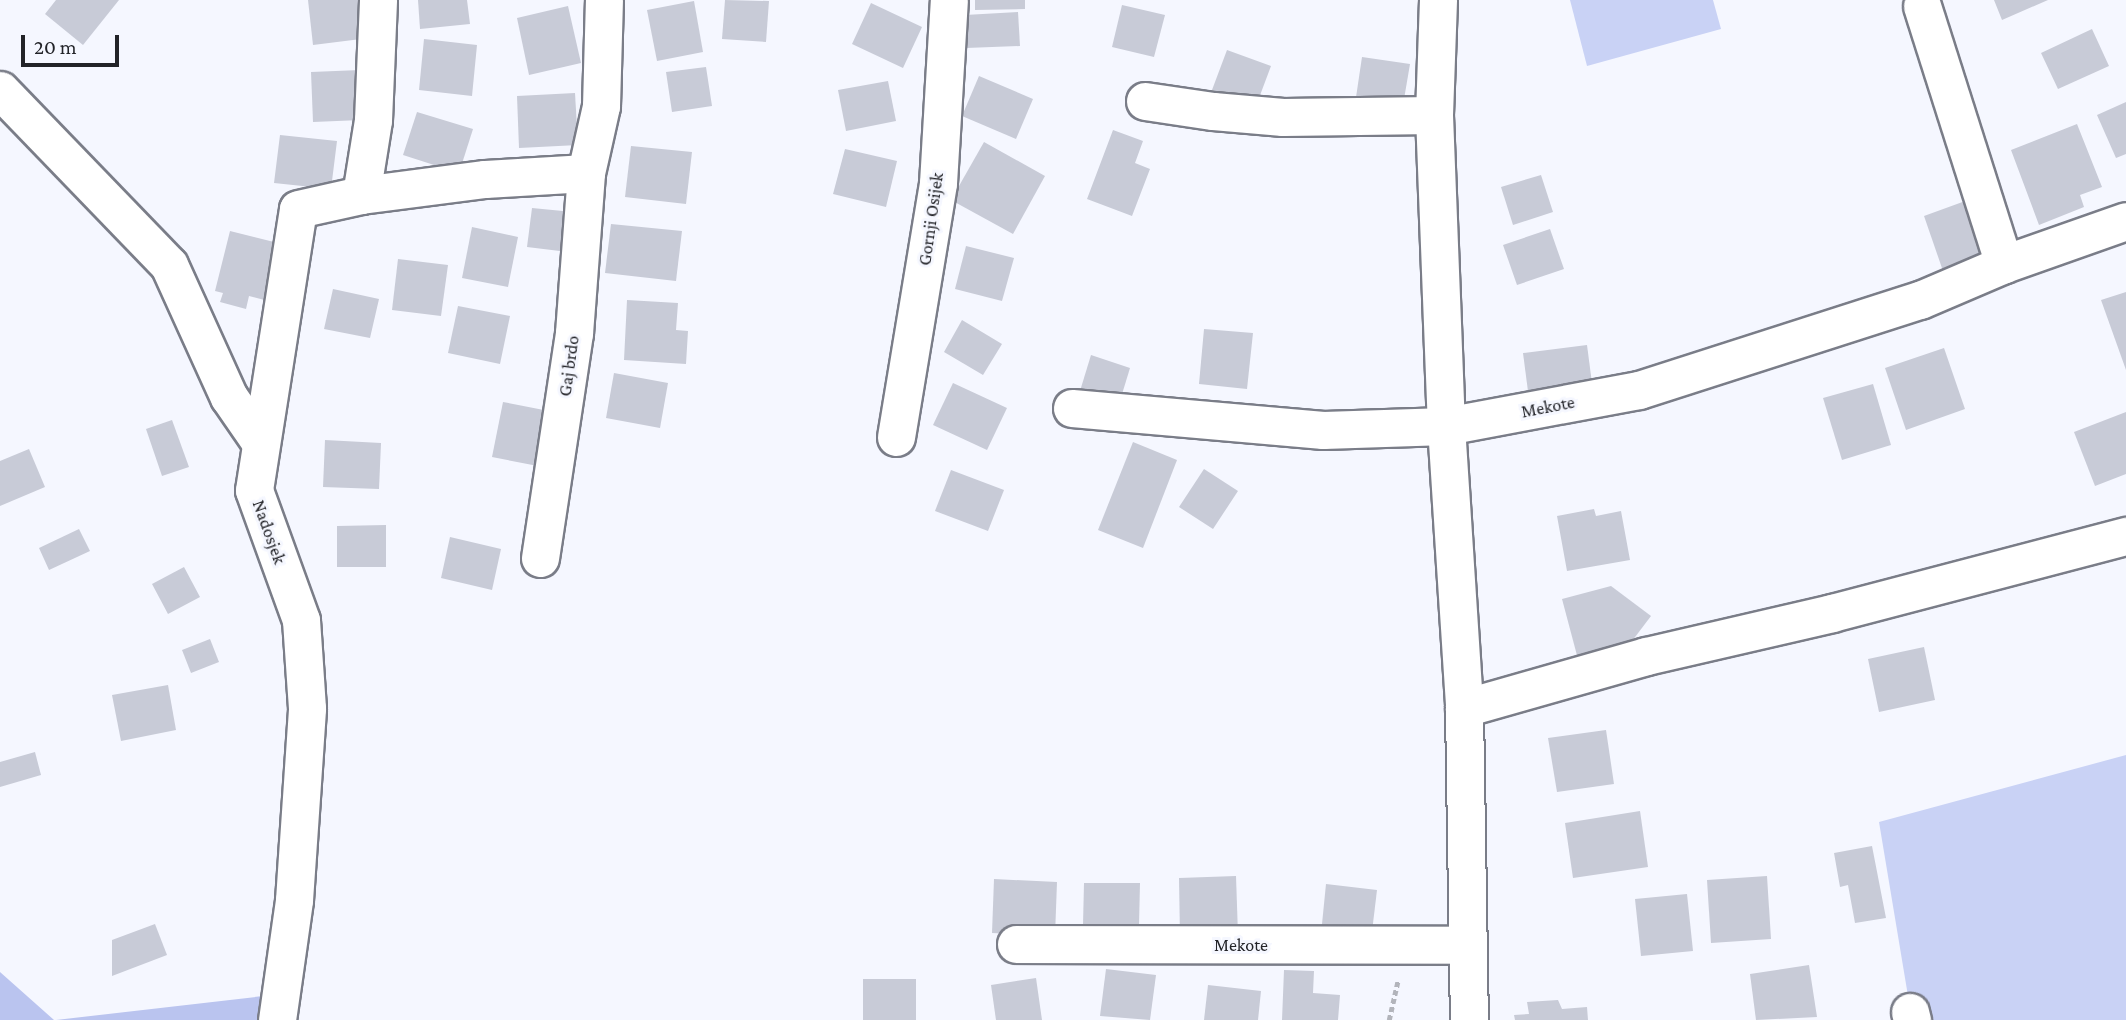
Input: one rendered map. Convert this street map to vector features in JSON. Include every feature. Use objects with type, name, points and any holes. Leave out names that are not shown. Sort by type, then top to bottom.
[{"type":"street","points":[[361,195],[373,120],[379,0]]},
{"type":"street","name":"Gaj brdo","points":[[540,558],[574,333],[586,173],[601,106],[604,0]]},
{"type":"street","name":"Gornji Osijek","points":[[896,437],[938,183],[949,0]]},
{"type":"street","points":[[1438,0],[1434,115],[1446,426],[1464,708],[1469,1020]]},
{"type":"street","points":[[1922,6],[2004,264]]},
{"type":"street","points":[[0,90],[169,265],[229,397],[260,442]]},
{"type":"street","points":[[1144,100],[1213,111],[1283,117],[1434,115]]},
{"type":"street","points":[[260,442],[298,209],[361,195],[485,179],[586,173]]},
{"type":"street","name":"Mekote","points":[[1072,408],[1323,430],[1446,426],[1639,390],[1920,300],[2004,264],[2126,221]]},
{"type":"street","name":"Nadosjek","points":[[260,442],[254,490],[301,620],[307,708],[294,900],[277,1020]]},
{"type":"street","points":[[1464,708],[1646,656],[1832,613],[2126,536]]},
{"type":"street","name":"Mekote","points":[[1016,944],[1466,945]]},
{"type":"shaded area","points":[[1570,0],[1713,0],[1721,29],[1587,66]]},
{"type":"shaded area","points":[[2126,755],[2126,1020],[1912,1020],[1879,822]]},
{"type":"shaded area","points":[[0,972],[54,1020],[0,1020]]},
{"type":"shaded area","points":[[281,994],[277,1020],[56,1020]]},
{"type":"building","points":[[56,0],[119,0],[83,45],[45,14]]},
{"type":"building","points":[[308,0],[365,0],[369,38],[313,45]]},
{"type":"building","points":[[418,0],[467,0],[470,24],[420,29]]},
{"type":"building","points":[[725,0],[769,1],[766,42],[722,39]]},
{"type":"building","points":[[975,0],[1025,0],[1025,9],[975,10]]},
{"type":"building","points":[[1994,0],[2048,0],[2002,20]]},
{"type":"building","points":[[694,1],[703,52],[657,61],[647,10]]},
{"type":"building","points":[[871,3],[922,27],[903,68],[852,44]]},
{"type":"building","points":[[1122,5],[1165,15],[1154,57],[1112,47]]},
{"type":"building","points":[[568,6],[581,63],[529,75],[517,18]]},
{"type":"building","points":[[1018,12],[1020,46],[966,48],[965,15]]},
{"type":"building","points":[[2092,29],[2109,66],[2058,89],[2041,53]]},
{"type":"building","points":[[424,39],[477,45],[472,96],[419,90]]},
{"type":"building","points":[[1227,50],[1271,66],[1256,106],[1212,90]]},
{"type":"building","points":[[1362,57],[1410,64],[1402,111],[1355,104]]},
{"type":"building","points":[[706,67],[712,106],[672,112],[666,72]]},
{"type":"building","points":[[360,70],[361,120],[313,122],[311,72]]},
{"type":"building","points":[[979,76],[1033,99],[1016,139],[962,116]]},
{"type":"building","points":[[888,81],[896,121],[846,131],[838,90]]},
{"type":"building","points":[[575,93],[578,145],[519,148],[517,96]]},
{"type":"building","points":[[2126,102],[2126,154],[2116,158],[2097,115]]},
{"type":"building","points":[[417,112],[473,129],[459,173],[403,155]]},
{"type":"building","points":[[2077,124],[2102,187],[2080,195],[2084,207],[2039,225],[2011,150]]},
{"type":"building","points":[[1113,130],[1143,141],[1135,163],[1150,169],[1132,216],[1087,199]]},
{"type":"building","points":[[280,135],[337,141],[331,189],[274,183]]},
{"type":"building","points":[[984,142],[1045,176],[1013,234],[951,200]]},
{"type":"building","points":[[631,146],[692,152],[686,204],[625,197]]},
{"type":"building","points":[[845,149],[897,161],[886,207],[833,194]]},
{"type":"building","points":[[1541,175],[1553,212],[1513,225],[1501,187]]},
{"type":"building","points":[[1968,200],[1988,255],[1943,271],[1924,216]]},
{"type":"building","points":[[532,208],[573,212],[568,252],[527,247]]},
{"type":"building","points":[[611,224],[682,231],[676,281],[605,273]]},
{"type":"building","points":[[472,227],[518,237],[508,287],[462,278]]},
{"type":"building","points":[[1550,229],[1564,269],[1517,285],[1503,245]]},
{"type":"building","points":[[230,231],[286,245],[272,302],[249,296],[246,309],[220,302],[223,293],[215,291]]},
{"type":"building","points":[[966,246],[1014,258],[1002,301],[955,289]]},
{"type":"building","points":[[398,259],[448,265],[441,316],[392,310]]},
{"type":"building","points":[[333,289],[379,299],[370,338],[324,329]]},
{"type":"building","points":[[2126,292],[2126,370],[2101,300]]},
{"type":"building","points":[[627,300],[678,303],[676,330],[688,331],[686,364],[624,360]]},
{"type":"building","points":[[458,306],[510,316],[500,364],[448,353]]},
{"type":"building","points":[[962,320],[1002,344],[983,375],[944,352]]},
{"type":"building","points":[[1204,329],[1253,333],[1247,389],[1199,384]]},
{"type":"building","points":[[1587,345],[1593,391],[1529,399],[1523,353]]},
{"type":"building","points":[[1944,348],[1965,409],[1906,430],[1885,368]]},
{"type":"building","points":[[1091,355],[1130,368],[1119,404],[1080,391]]},
{"type":"building","points":[[614,373],[668,383],[660,428],[606,418]]},
{"type":"building","points":[[953,383],[1007,408],[987,450],[933,425]]},
{"type":"building","points":[[1873,384],[1891,445],[1842,460],[1823,398]]},
{"type":"building","points":[[503,402],[554,412],[543,467],[492,457]]},
{"type":"building","points":[[2126,412],[2126,474],[2095,486],[2074,432]]},
{"type":"building","points":[[172,420],[189,467],[162,476],[146,429]]},
{"type":"building","points":[[325,440],[381,443],[379,489],[323,487]]},
{"type":"building","points":[[1133,442],[1177,460],[1143,548],[1098,530]]},
{"type":"building","points":[[29,449],[45,487],[0,506],[0,461]]},
{"type":"building","points":[[1204,469],[1238,491],[1213,529],[1179,507]]},
{"type":"building","points":[[951,470],[1004,490],[988,531],[935,511]]},
{"type":"building","points":[[1594,509],[1596,516],[1621,511],[1630,560],[1567,571],[1557,516]]},
{"type":"building","points":[[386,525],[386,567],[337,567],[337,526]]},
{"type":"building","points":[[79,529],[90,551],[49,570],[39,548]]},
{"type":"building","points":[[450,537],[501,549],[492,590],[441,578]]},
{"type":"building","points":[[184,567],[200,597],[168,614],[152,584]]},
{"type":"building","points":[[1611,586],[1651,616],[1626,649],[1579,663],[1562,599]]},
{"type":"building","points":[[210,639],[219,662],[191,673],[182,650]]},
{"type":"building","points":[[1924,647],[1935,700],[1879,712],[1868,659]]},
{"type":"building","points":[[168,685],[176,730],[121,741],[112,695]]},
{"type":"building","points":[[1606,730],[1614,784],[1557,792],[1548,738]]},
{"type":"building","points":[[35,752],[41,775],[0,787],[0,762]]},
{"type":"building","points":[[1640,811],[1648,867],[1573,878],[1565,823]]},
{"type":"building","points":[[1872,846],[1886,918],[1855,923],[1848,885],[1840,887],[1834,853]]},
{"type":"building","points":[[1236,876],[1238,935],[1180,937],[1179,878]]},
{"type":"building","points":[[1767,876],[1771,939],[1711,943],[1707,880]]},
{"type":"building","points":[[994,879],[1057,882],[1055,936],[992,933]]},
{"type":"building","points":[[1084,883],[1140,883],[1139,925],[1083,925]]},
{"type":"building","points":[[1326,884],[1377,890],[1371,940],[1321,934]]},
{"type":"building","points":[[1687,894],[1693,951],[1641,956],[1635,899]]},
{"type":"building","points":[[155,924],[167,955],[112,976],[112,940]]},
{"type":"building","points":[[1809,965],[1817,1017],[1756,1020],[1750,974]]},
{"type":"building","points":[[1106,969],[1156,975],[1150,1020],[1100,1016]]},
{"type":"building","points":[[1284,970],[1314,971],[1313,993],[1340,995],[1338,1020],[1282,1020]]},
{"type":"building","points":[[1036,978],[1042,1020],[996,1020],[991,985]]},
{"type":"building","points":[[863,979],[916,979],[916,1020],[863,1020]]},
{"type":"building","points":[[1208,985],[1261,991],[1258,1020],[1204,1020]]},
{"type":"building","points":[[1558,1000],[1562,1009],[1587,1007],[1588,1020],[1515,1020],[1514,1015],[1529,1014],[1527,1002]]}]
